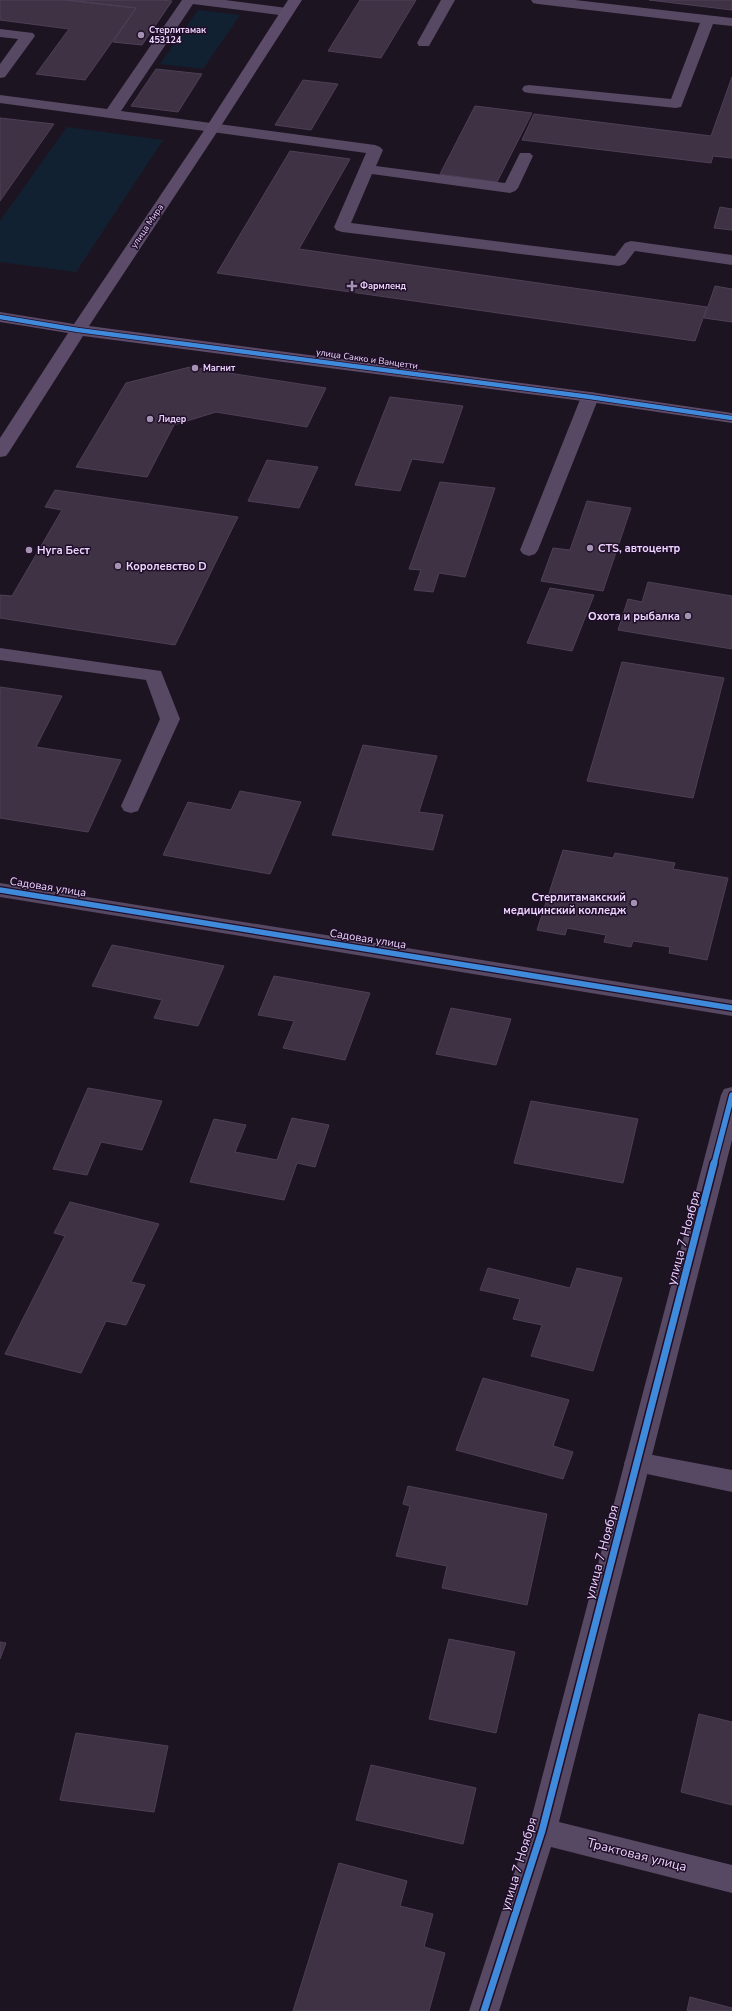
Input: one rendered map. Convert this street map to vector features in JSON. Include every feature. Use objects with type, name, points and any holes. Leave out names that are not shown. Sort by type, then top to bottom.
[{"type":"main road","name":"улица Мира","points":[[1,448],[212,129],[291,6]]},
{"type":"main road","name":"улица Сакко и Ванцетти","points":[[0,317],[78,330],[590,397],[732,418]]},
{"type":"street","points":[[112,113],[189,0]]},
{"type":"street","points":[[192,0],[291,6]]},
{"type":"street","points":[[424,43],[448,0]]},
{"type":"street","points":[[538,0],[732,22]]},
{"type":"street","points":[[529,89],[676,104],[708,20]]},
{"type":"street","points":[[0,33],[28,36],[0,74]]},
{"type":"street","points":[[0,99],[112,113],[212,129],[375,150],[342,227],[619,261],[631,246],[732,260]]},
{"type":"street","points":[[367,169],[510,188],[525,156]]},
{"type":"street","points":[[529,550],[590,397]]},
{"type":"street","points":[[0,654],[154,676],[170,719],[131,806]]},
{"type":"street","name":"Садовая улица","points":[[0,890],[732,1008]]},
{"type":"street","name":"улица 7 Ноября","points":[[484,2011],[542,1830],[732,1095]]},
{"type":"street","points":[[637,1464],[732,1481]]},
{"type":"street","name":"Трактовая улица","points":[[542,1830],[732,1879]]},
{"type":"shaded area","points":[[198,10],[240,15],[203,69],[160,64]]},
{"type":"shaded area","points":[[67,127],[163,140],[76,272],[0,262],[0,221]]},
{"type":"building","points":[[0,0],[66,0],[136,8],[85,80],[36,74],[69,29],[0,20]]},
{"type":"building","points":[[66,0],[172,1],[142,45],[113,42],[136,8]]},
{"type":"building","points":[[360,0],[416,0],[381,58],[328,51]]},
{"type":"building","points":[[649,0],[732,0],[732,10]]},
{"type":"building","points":[[156,69],[202,74],[178,112],[131,106]]},
{"type":"building","points":[[732,77],[732,158],[713,156],[711,163],[522,140],[534,114],[711,136]]},
{"type":"building","points":[[303,80],[338,84],[311,130],[275,125]]},
{"type":"building","points":[[475,106],[532,113],[497,182],[440,174]]},
{"type":"building","points":[[0,118],[54,124],[0,201]]},
{"type":"building","points":[[290,151],[350,159],[299,249],[707,307],[695,341],[217,273]]},
{"type":"building","points":[[720,207],[732,209],[732,230],[714,228]]},
{"type":"building","points":[[715,286],[732,289],[732,322],[704,318]]},
{"type":"building","name":"Лидер","points":[[190,367],[326,388],[307,427],[216,412],[174,425],[147,477],[76,467],[126,383]]},
{"type":"building","points":[[390,397],[463,406],[443,463],[412,459],[400,491],[355,485]]},
{"type":"building","points":[[267,460],[318,467],[299,508],[248,501]]},
{"type":"building","points":[[440,482],[495,488],[465,577],[439,573],[433,592],[414,590],[421,570],[409,569]]},
{"type":"building","points":[[55,490],[238,517],[175,645],[0,618],[0,595],[12,596],[62,510],[45,507]]},
{"type":"building","points":[[587,501],[631,508],[603,591],[541,581],[553,548],[570,550]]},
{"type":"building","points":[[648,582],[732,596],[732,649],[618,630],[628,599],[642,602]]},
{"type":"building","points":[[550,588],[594,595],[572,651],[527,643]]},
{"type":"building","points":[[622,662],[724,678],[693,798],[587,781]]},
{"type":"building","points":[[0,687],[62,696],[36,747],[121,760],[88,832],[0,818]]},
{"type":"building","points":[[363,745],[437,756],[419,812],[443,815],[433,850],[332,835]]},
{"type":"building","points":[[240,791],[301,802],[270,874],[163,855],[188,802],[231,810]]},
{"type":"building","name":"Стерлитамакский медицинский колледж","points":[[563,850],[613,858],[615,853],[675,863],[673,869],[728,878],[707,960],[669,953],[670,947],[633,941],[631,947],[604,942],[606,935],[567,928],[565,935],[537,930]]},
{"type":"building","points":[[112,945],[224,966],[198,1026],[154,1018],[162,1000],[92,986]]},
{"type":"building","points":[[274,976],[370,993],[345,1060],[283,1048],[294,1021],[258,1015]]},
{"type":"building","points":[[451,1008],[511,1019],[496,1065],[436,1054]]},
{"type":"building","points":[[88,1088],[162,1101],[142,1150],[101,1142],[87,1175],[53,1169]]},
{"type":"building","points":[[531,1101],[638,1119],[623,1183],[514,1163]]},
{"type":"building","points":[[292,1118],[329,1125],[315,1167],[297,1163],[284,1200],[190,1182],[214,1119],[246,1125],[235,1152],[277,1160]]},
{"type":"building","points":[[70,1202],[159,1224],[131,1282],[145,1285],[126,1325],[106,1321],[81,1373],[5,1354],[65,1236],[54,1233]]},
{"type":"building","points":[[488,1268],[570,1288],[577,1268],[622,1278],[593,1371],[531,1356],[542,1325],[513,1319],[520,1299],[480,1290]]},
{"type":"building","points":[[483,1378],[569,1400],[553,1446],[573,1452],[563,1479],[456,1450]]},
{"type":"building","points":[[408,1486],[547,1514],[527,1605],[442,1588],[447,1566],[396,1556],[410,1506],[403,1504]]},
{"type":"building","points":[[449,1639],[515,1652],[496,1733],[429,1719]]},
{"type":"building","points":[[0,1642],[6,1643],[0,1659]]},
{"type":"building","points":[[699,1714],[732,1722],[732,1805],[681,1792]]},
{"type":"building","points":[[76,1733],[168,1746],[154,1812],[60,1800]]},
{"type":"building","points":[[371,1765],[476,1788],[463,1844],[356,1820]]},
{"type":"building","points":[[339,1863],[407,1881],[400,1906],[433,1914],[424,1947],[445,1953],[429,2011],[293,2011]]},
{"type":"building","points":[[690,1997],[732,2008],[732,2011],[687,2011]]},
{"type":"cycle path","points":[[0,317],[78,330],[590,397],[732,418]]},
{"type":"cycle path","points":[[0,890],[732,1008]]},
{"type":"cycle path","points":[[484,2011],[542,1831],[732,1095]]},
{"type":"place","name":"Стерлитамак 453124","points":[[141,35]]},
{"type":"place","name":"Фармленд","points":[[352,286]]},
{"type":"place","name":"Магнит","points":[[195,368]]},
{"type":"place","name":"Лидер","points":[[150,419]]},
{"type":"place","name":"СTS, автоцентр","points":[[590,548]]},
{"type":"place","name":"Нуга Бест","points":[[29,550]]},
{"type":"place","name":"Королевство D","points":[[118,566]]},
{"type":"place","name":"Охота и рыбалка","points":[[688,616]]},
{"type":"place","name":"Стерлитамакский медицинский колледж","points":[[634,903]]}]
